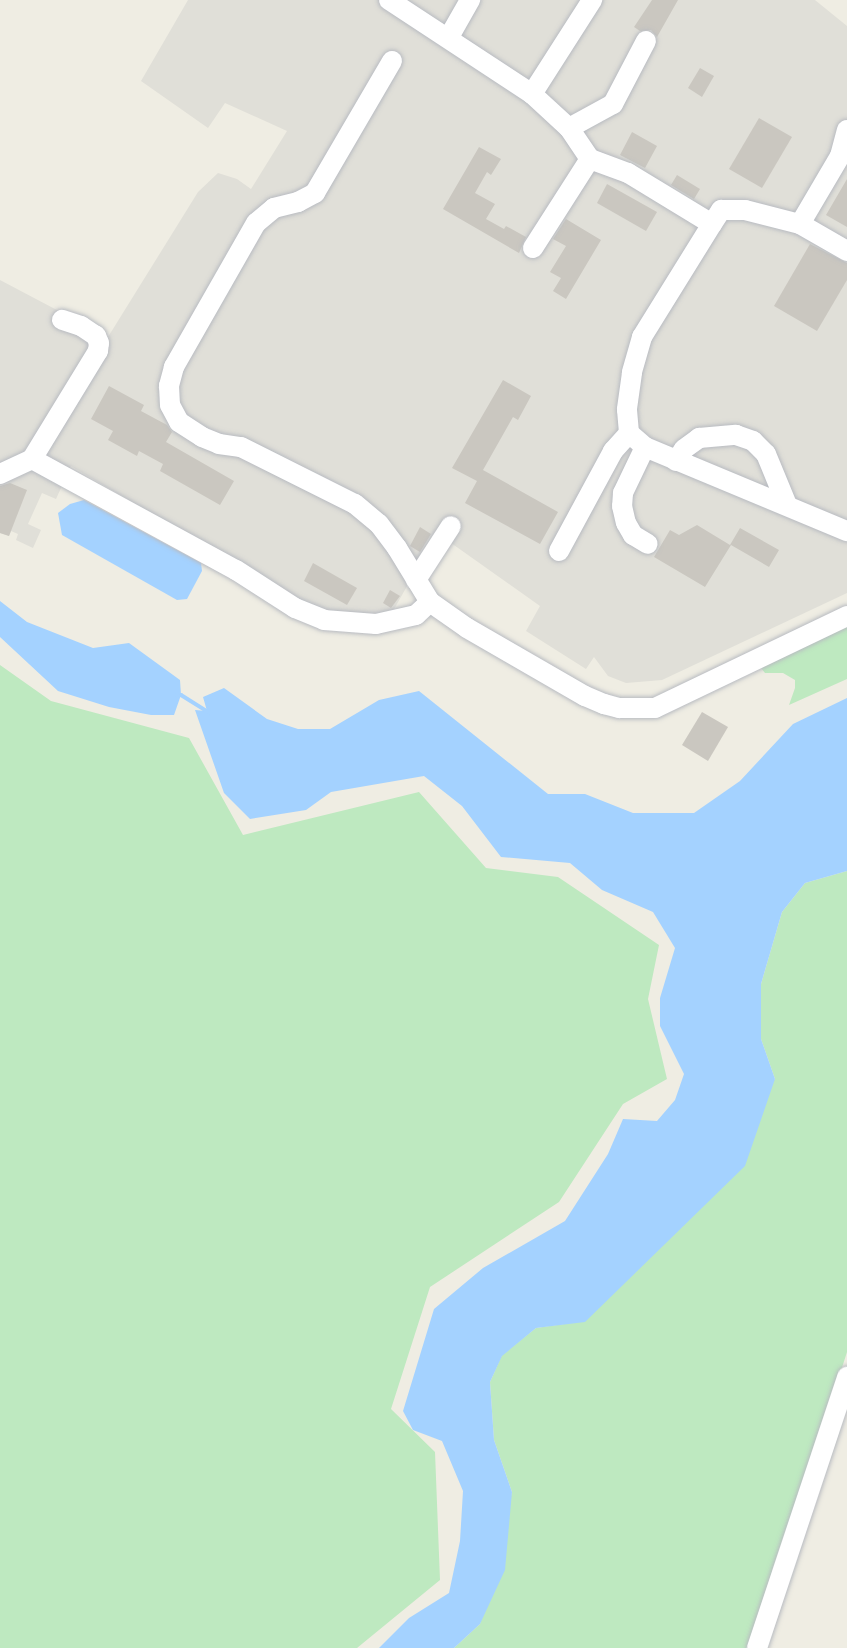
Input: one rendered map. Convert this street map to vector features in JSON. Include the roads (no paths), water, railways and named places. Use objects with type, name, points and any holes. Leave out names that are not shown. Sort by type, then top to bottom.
[{"type":"street","points":[[389,0],[449,37],[532,94],[569,128],[590,159],[628,173],[712,224]]},
{"type":"street","points":[[449,37],[470,0]]},
{"type":"street","points":[[532,94],[592,0]]},
{"type":"street","points":[[569,128],[614,104],[646,41]]},
{"type":"street","points":[[392,61],[315,193],[298,202],[274,208],[256,223],[174,367],[169,386],[170,405],[180,422],[202,437],[219,444],[241,447],[355,504],[379,525],[430,602],[467,628],[562,684],[585,696],[619,708],[654,708],[847,616]]},
{"type":"street","points":[[800,224],[840,156],[847,130]]},
{"type":"street","points":[[533,248],[590,159]]},
{"type":"street","points":[[847,251],[800,224],[745,210],[721,210],[642,337],[632,374],[627,410],[629,433],[645,447],[847,531]]},
{"type":"street","points":[[0,474],[32,459],[98,351],[99,343],[96,336],[81,326],[62,320]]},
{"type":"street","points":[[559,551],[613,451],[629,433]]},
{"type":"street","points":[[676,461],[684,449],[699,438],[736,435],[753,441],[766,454],[787,506]]},
{"type":"street","points":[[645,447],[623,493],[622,506],[626,523],[633,535],[648,544]]},
{"type":"street","points":[[32,459],[236,570],[295,608],[324,621],[376,624],[416,615],[430,602]]},
{"type":"street","points":[[416,580],[451,526]]},
{"type":"street","points":[[757,1648],[847,1377]]},
{"type":"water","points":[[84,500],[201,563],[202,571],[187,599],[177,600],[62,535],[58,513],[70,504]]},
{"type":"water","points":[[0,601],[27,622],[93,648],[129,643],[180,680],[181,695],[174,715],[151,715],[109,707],[58,691],[0,637]]},
{"type":"water","points":[[224,688],[267,719],[298,729],[330,729],[379,700],[419,691],[548,794],[585,794],[633,813],[694,813],[740,781],[793,724],[847,698],[847,871],[805,883],[782,912],[761,984],[761,1039],[775,1079],[745,1166],[585,1322],[536,1328],[502,1356],[490,1382],[494,1440],[512,1492],[505,1570],[480,1624],[454,1648],[379,1648],[409,1618],[449,1593],[460,1541],[463,1491],[442,1441],[413,1430],[403,1411],[434,1309],[483,1268],[565,1221],[608,1154],[623,1119],[657,1121],[675,1100],[684,1074],[660,1026],[660,998],[675,948],[653,912],[602,890],[570,863],[501,857],[462,806],[424,776],[331,792],[306,810],[250,819],[224,793],[195,710],[207,711],[203,697]]},
{"type":"waterway","points":[[177,695],[181,695],[212,714]]}]
